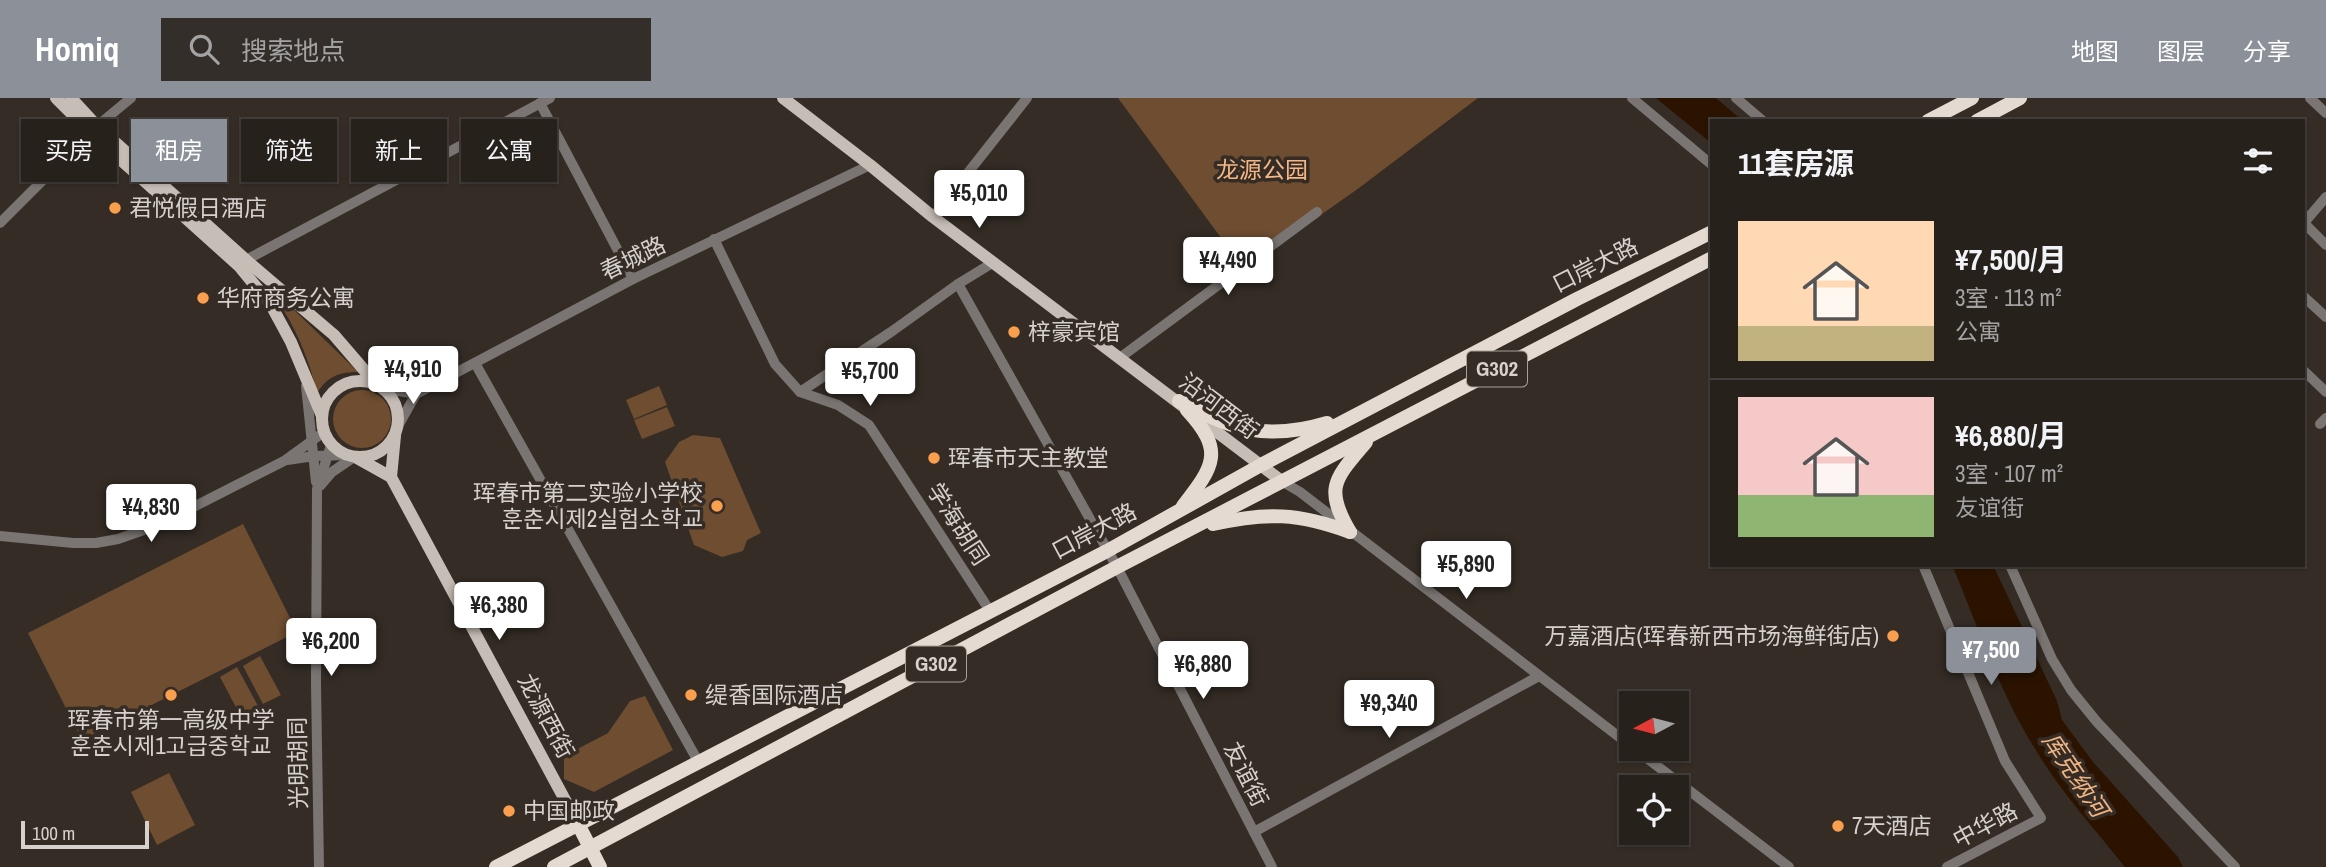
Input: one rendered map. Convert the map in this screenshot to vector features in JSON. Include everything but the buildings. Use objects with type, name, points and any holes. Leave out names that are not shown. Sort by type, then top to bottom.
[{"type":"highway","points":[[1932,119],[1972,98]]},
{"type":"highway","points":[[1981,119],[2020,98]]},
{"type":"highway","name":"口岸大路","points":[[496,867],[1107,551],[1261,465],[1710,233]]},
{"type":"highway","name":"口岸大路","points":[[554,867],[1116,568],[1710,259]]},
{"type":"highway","points":[[1179,401],[1215,421],[1232,427],[1258,430],[1294,432],[1357,415]]},
{"type":"highway","points":[[1177,513],[1206,475],[1211,458],[1209,438],[1204,428],[1179,401]]},
{"type":"highway","points":[[1350,532],[1335,502],[1337,481],[1340,473],[1371,435]]},
{"type":"highway","points":[[1191,529],[1261,515],[1301,517],[1350,532]]},
{"type":"highway","name":"龙源西街","points":[[578,824],[600,867]]},
{"type":"main road","points":[[56,98],[81,119]]},
{"type":"main road","points":[[71,98],[86,119]]},
{"type":"main road","name":"沿河西街","points":[[783,98],[933,217],[1283,482]]},
{"type":"main road","points":[[117,150],[334,335],[380,386],[396,405],[391,477],[353,457],[330,450],[319,436],[325,404],[331,393],[353,381],[366,381],[380,386]]},
{"type":"main road","points":[[117,152],[239,266],[271,304],[322,416]]},
{"type":"main road","points":[[353,457],[369,457],[379,453],[388,445],[396,431]]},
{"type":"main road","name":"龙源西街","points":[[391,477],[578,824]]},
{"type":"street","points":[[107,119],[131,98]]},
{"type":"street","points":[[933,217],[1027,98]]},
{"type":"street","points":[[1632,98],[1710,163]]},
{"type":"street","points":[[1736,98],[1761,119]]},
{"type":"street","points":[[2310,98],[2326,113]]},
{"type":"street","points":[[246,260],[545,101],[633,279]]},
{"type":"street","name":"春城路","points":[[416,394],[633,279],[870,165]]},
{"type":"street","points":[[0,223],[41,182]]},
{"type":"street","points":[[2305,221],[2326,197]]},
{"type":"street","points":[[1121,357],[1317,212]]},
{"type":"street","points":[[2305,225],[2326,245]]},
{"type":"street","name":"学海胡同","points":[[714,239],[775,364],[800,392],[838,405],[869,425],[990,611]]},
{"type":"street","points":[[800,392],[994,262]]},
{"type":"street","name":"友谊街","points":[[958,284],[1107,551],[1272,867]]},
{"type":"street","points":[[2305,298],[2326,317]]},
{"type":"street","points":[[475,363],[699,763]]},
{"type":"street","points":[[2305,372],[2326,393]]},
{"type":"street","points":[[305,374],[319,436],[315,456],[317,489]]},
{"type":"street","points":[[380,386],[416,394],[396,431]]},
{"type":"street","points":[[0,536],[73,543],[118,539],[158,525],[284,461],[319,436]]},
{"type":"street","points":[[284,461],[315,456],[330,450]]},
{"type":"street","name":"光明胡同","points":[[319,867],[317,489],[330,450]]},
{"type":"street","points":[[317,489],[332,472],[353,457]]},
{"type":"street","name":"沿河西街","points":[[1283,482],[1300,492],[1619,736]]},
{"type":"street","name":"中华路","points":[[1924,567],[2005,761],[2041,818],[1947,867]]},
{"type":"street","points":[[2011,567],[2052,659],[2071,690],[2096,722],[2235,867]]},
{"type":"street","points":[[1254,832],[1539,676]]},
{"type":"street","name":"沿河西街","points":[[1651,761],[1789,867]]},
{"type":"green space","name":"龙源公园","points":[[1118,98],[1478,98],[1359,188],[1244,269]]},
{"type":"green space","points":[[291,307],[358,372],[334,376],[317,393],[304,351],[284,311]]},
{"type":"green space","points":[[659,386],[667,405],[634,419],[626,400]]},
{"type":"green space","points":[[362,390],[383,398],[391,419],[383,440],[362,448],[341,440],[333,419],[341,398]]},
{"type":"green space","points":[[667,407],[675,426],[642,439],[634,420]]},
{"type":"green space","points":[[693,435],[720,438],[761,533],[747,540],[743,551],[722,557],[694,545],[665,462],[679,442]]},
{"type":"green space","points":[[243,524],[297,632],[82,740],[28,633]]},
{"type":"green space","points":[[260,656],[281,695],[263,704],[243,666]]},
{"type":"green space","points":[[237,667],[258,706],[240,715],[220,677]]},
{"type":"green space","points":[[645,696],[673,750],[594,792],[564,779],[564,756],[608,733],[630,701]]},
{"type":"green space","points":[[169,773],[195,825],[157,845],[131,792]]},
{"type":"water","points":[[1656,98],[1716,98],[1741,119],[1710,119],[1710,142]]},
{"type":"water","name":"库克纳河","points":[[1953,567],[1994,567],[2057,701],[2062,720],[2093,762],[2178,857],[2183,867],[2125,867],[2044,763],[2021,726]]},
{"type":"place","name":"君悦假日酒店","points":[[115,208]]},
{"type":"place","name":"华府商务公寓","points":[[203,298]]},
{"type":"place","name":"梓豪宾馆","points":[[1014,332]]},
{"type":"place","name":"珲春市天主教堂","points":[[934,458]]},
{"type":"place","name":"珲春市第二实验小学校 훈춘시제2실험소학교","points":[[717,506]]},
{"type":"place","name":"万嘉酒店(珲春新西市场海鲜街店)","points":[[1893,636]]},
{"type":"place","name":"珲春市第一高级中学 훈춘시제1고급중학교","points":[[171,695]]},
{"type":"place","name":"缇香国际酒店","points":[[691,695]]},
{"type":"place","name":"中国邮政","points":[[509,811]]},
{"type":"place","name":"7天酒店","points":[[1838,826]]}]
